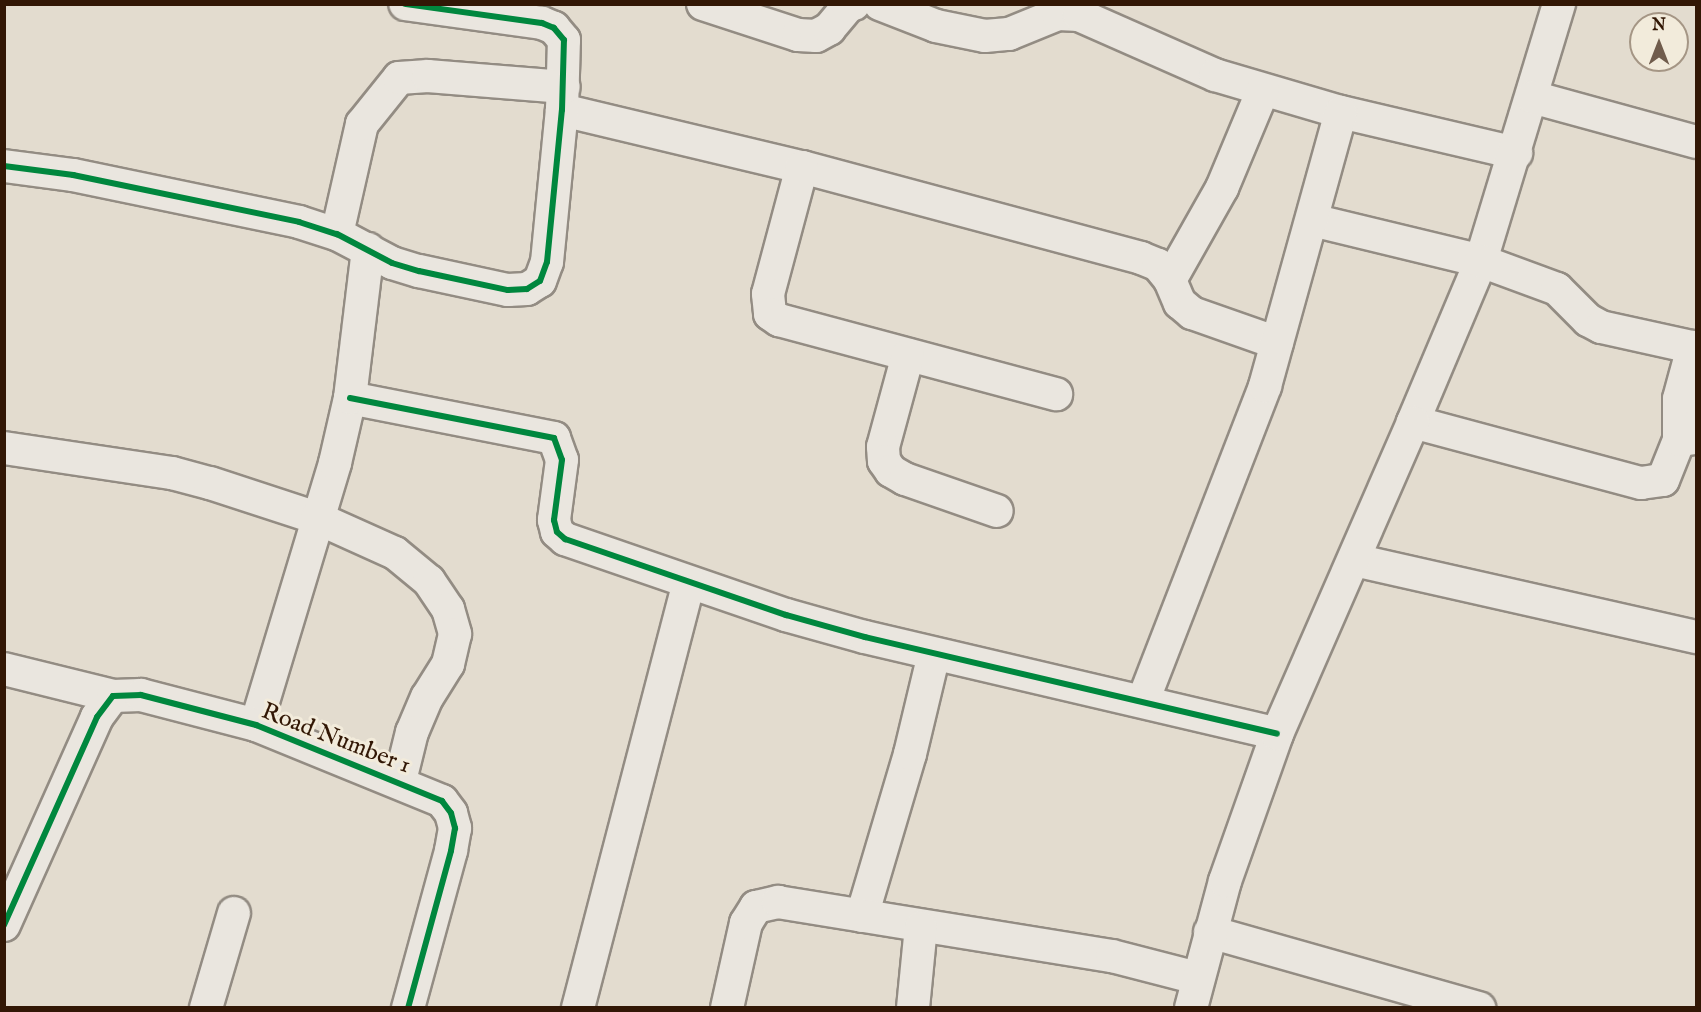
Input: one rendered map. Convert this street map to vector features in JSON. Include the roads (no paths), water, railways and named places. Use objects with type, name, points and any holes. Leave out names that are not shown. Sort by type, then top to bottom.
[{"type":"street","points":[[4,166],[73,175],[299,222],[337,234],[392,263],[419,271],[508,290],[527,289],[540,281],[547,262],[567,54],[559,34],[542,23],[503,11],[405,4]]},
{"type":"street","points":[[703,4],[798,35],[816,36],[830,29],[848,6],[854,4]]},
{"type":"street","points":[[880,4],[936,26],[985,36],[1009,33],[1058,14],[1079,15],[1173,59],[1263,90],[1341,112],[1516,153]]},
{"type":"street","points":[[727,1008],[734,962],[746,923],[756,907],[778,902],[921,927],[1112,956],[1194,993],[1210,932],[1277,734],[1481,261],[1516,153],[1559,4]]},
{"type":"street","points":[[337,234],[362,124],[399,78],[428,76],[563,98],[802,167],[1130,255],[1158,266],[1170,280],[1180,303],[1192,313],[1277,343]]},
{"type":"street","points":[[1170,280],[1222,188],[1263,90]]},
{"type":"street","points":[[1532,98],[1696,142]]},
{"type":"street","points":[[1143,701],[1218,512],[1277,343],[1341,112]]},
{"type":"street","points":[[802,167],[768,294],[771,314],[779,320],[1056,394]]},
{"type":"street","points":[[1312,220],[1481,261],[1557,289],[1588,320],[1601,327],[1695,347],[1679,399],[1688,439],[1663,480],[1641,483],[1413,422]]},
{"type":"street","points":[[256,725],[350,398],[368,249]]},
{"type":"street","points":[[908,355],[883,447],[884,461],[891,471],[905,479],[997,511]]},
{"type":"street","points":[[350,398],[554,438],[562,460],[554,520],[557,532],[565,539],[786,615],[934,654],[1277,734]]},
{"type":"street","points":[[4,448],[172,473],[317,518],[395,553],[429,581],[448,609],[455,634],[448,664],[427,697],[400,781]]},
{"type":"street","points":[[1354,560],[1696,637]]},
{"type":"street","points":[[578,1008],[689,583]]},
{"type":"street","points":[[862,916],[910,754],[934,654]]},
{"type":"street","name":"Road Number 1","points":[[4,669],[113,696],[141,695],[256,725],[400,781],[442,801],[451,813],[455,828],[408,1008]]},
{"type":"street","points":[[4,926],[97,717],[113,696]]},
{"type":"street","points":[[206,1008],[234,913]]},
{"type":"street","points":[[913,1008],[921,927]]},
{"type":"street","points":[[1210,932],[1479,1008]]}]
